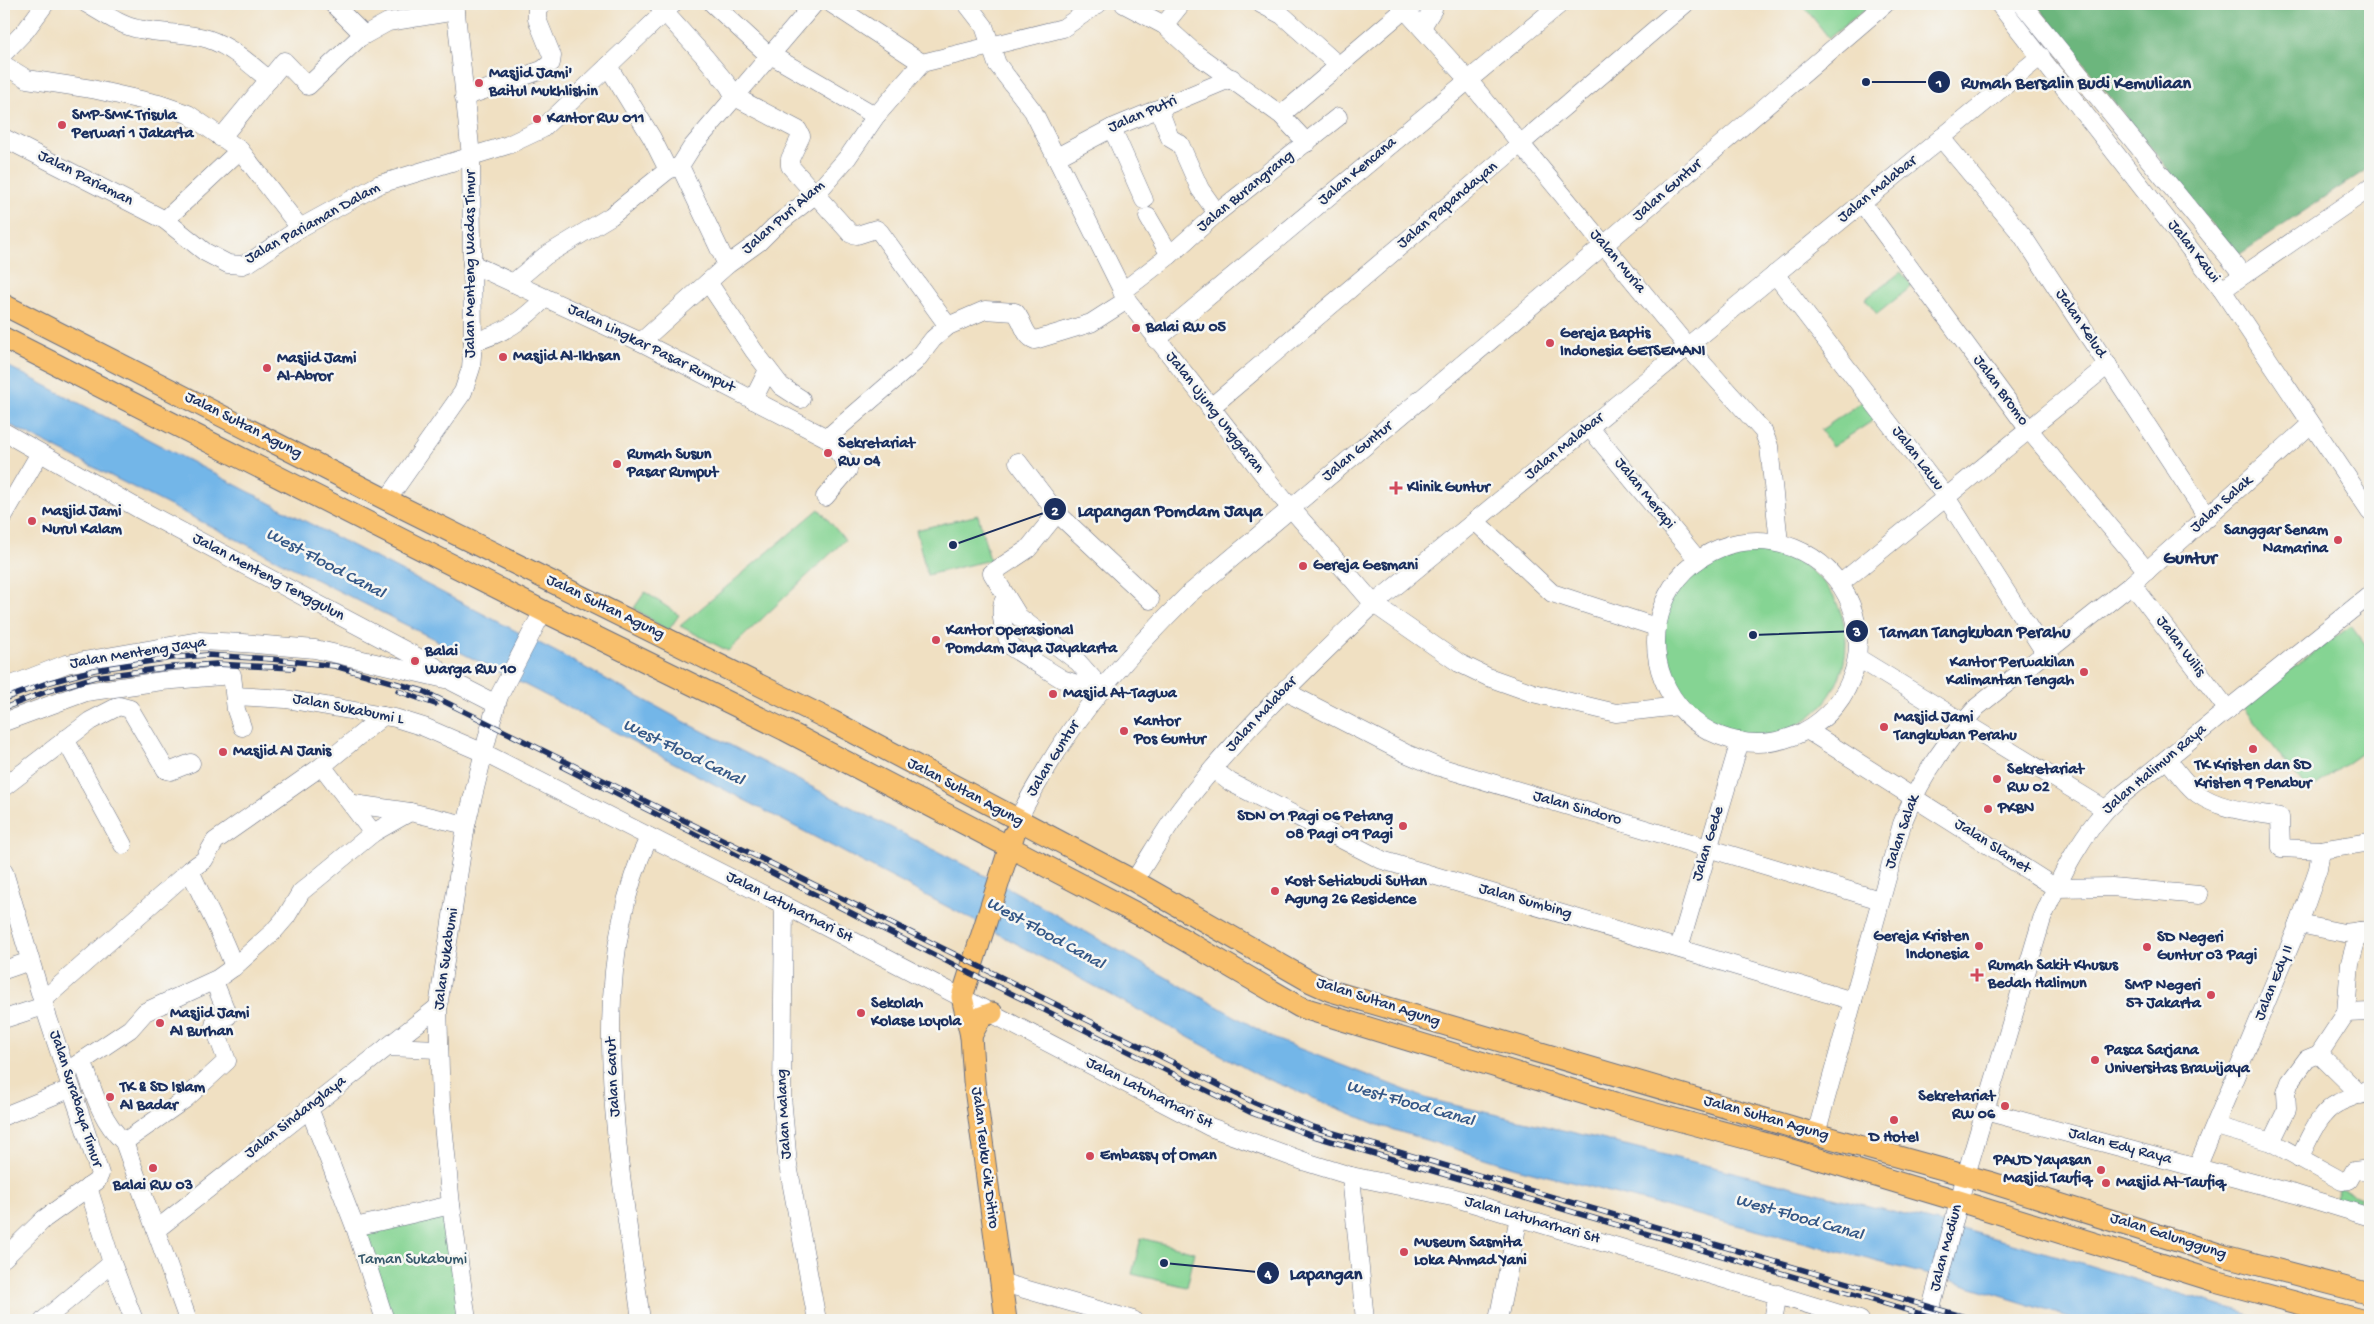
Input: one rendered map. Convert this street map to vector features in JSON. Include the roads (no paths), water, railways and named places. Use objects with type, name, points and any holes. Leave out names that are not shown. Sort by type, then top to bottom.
[{"type":"main road","name":"Jalan Sultan Agung","points":[[4,305],[387,500],[798,705],[1134,881],[1169,903],[1311,982],[1331,991],[1783,1125],[1966,1175]]},
{"type":"main road","name":"Jalan Sultan Agung","points":[[4,338],[538,620],[785,730],[1007,858],[1155,923],[1280,997],[1324,1016],[1615,1103],[1776,1147],[1958,1205]]},
{"type":"main road","points":[[785,730],[798,705]]},
{"type":"main road","name":"Jalan Guntur","points":[[962,997],[1018,821]]},
{"type":"main road","points":[[1155,923],[1169,903]]},
{"type":"main road","name":"Jalan Teuku Cik Ditiro","points":[[962,997],[971,1036],[974,1081],[1006,1320]]},
{"type":"main road","points":[[971,1036],[981,1017],[992,1013]]},
{"type":"main road","points":[[1776,1147],[1783,1125]]},
{"type":"main road","name":"Jalan Galunggung","points":[[1966,1175],[2081,1209],[2224,1256],[2370,1294]]},
{"type":"main road","name":"Jalan Galunggung","points":[[1958,1205],[2215,1281],[2361,1320]]},
{"type":"main road","points":[[2324,1310],[2330,1284]]},
{"type":"street","points":[[4,54],[46,4]]},
{"type":"street","points":[[87,4],[137,29],[186,34],[210,40],[236,52],[269,80]]},
{"type":"street","points":[[333,4],[364,35]]},
{"type":"street","points":[[464,97],[542,70],[551,63],[552,56],[537,19],[537,9],[543,4]]},
{"type":"street","points":[[713,4],[770,55],[876,116]]},
{"type":"street","points":[[513,283],[545,256],[611,216],[674,168],[814,4]]},
{"type":"street","points":[[832,4],[922,63],[1063,28],[1098,4]]},
{"type":"street","name":"Jalan Ujung Unggaran","points":[[967,4],[984,26],[997,64],[1033,111],[1125,296],[1156,340],[1210,408],[1374,604],[1459,663],[1488,677],[1533,693],[1616,713],[1679,706]]},
{"type":"street","points":[[1124,4],[1164,25],[1196,54],[1232,78],[1280,115],[1402,6]]},
{"type":"street","points":[[1164,25],[1181,4]]},
{"type":"street","points":[[1262,4],[1289,21],[1338,65]]},
{"type":"street","points":[[1422,27],[1433,9],[1433,4]]},
{"type":"street","name":"Jalan Kencana","points":[[1156,340],[1560,4]]},
{"type":"street","name":"Jalan Papandayan","points":[[1210,408],[1685,4]]},
{"type":"street","name":"Jalan Guntur","points":[[1018,821],[1023,808],[1063,740],[1098,685],[1188,594],[1604,245],[1886,4]]},
{"type":"street","name":"Jalan Kawi","points":[[1999,4],[2222,290],[2370,511]]},
{"type":"street","points":[[2022,4],[2243,275]]},
{"type":"street","name":"Jalan Muria","points":[[1402,6],[1469,81],[1520,146],[1688,346],[1763,431],[1767,439],[1779,543]]},
{"type":"street","points":[[221,138],[284,61],[308,86],[364,35],[388,22],[455,7]]},
{"type":"street","name":"Jalan Menteng Wadas Timur","points":[[387,500],[463,392],[471,368],[473,342],[471,156],[455,7]]},
{"type":"street","points":[[664,7],[728,85],[735,97],[801,133],[788,163],[852,234],[858,236],[876,229],[880,232],[948,326]]},
{"type":"street","name":"Jalan Pariaman Dalam","points":[[166,220],[205,252],[233,265],[250,262],[300,228],[380,184],[508,145],[542,129],[608,66],[664,7]]},
{"type":"street","name":"Jalan Malabar","points":[[1134,881],[1179,812],[1213,769],[1286,688],[1374,604],[1862,203],[1945,143],[2041,56]]},
{"type":"street","name":"Jalan Puri Alam","points":[[640,342],[727,265],[759,242],[774,226],[816,194],[848,157],[876,116],[922,63]]},
{"type":"street","points":[[4,66],[34,81],[92,89],[159,104],[188,114],[240,150],[300,228]]},
{"type":"street","points":[[608,66],[652,138],[674,168],[727,265]]},
{"type":"street","name":"Jalan Putri","points":[[1057,157],[1112,128],[1232,78]]},
{"type":"street","points":[[1159,109],[1170,138],[1180,144],[1200,189],[1217,213]]},
{"type":"street","name":"Jalan Burangrang","points":[[1125,296],[1217,213],[1307,143],[1280,115]]},
{"type":"street","points":[[1307,143],[1338,117]]},
{"type":"street","points":[[1112,128],[1146,208],[1170,255]]},
{"type":"street","name":"Jalan Pariaman","points":[[4,138],[166,220]]},
{"type":"street","name":"Jalan Kelud","points":[[1945,143],[2022,235],[2208,518]]},
{"type":"street","points":[[166,220],[240,150]]},
{"type":"street","points":[[2222,290],[2370,188]]},
{"type":"street","name":"Jalan Bromo","points":[[1862,203],[2029,430],[2147,571]]},
{"type":"street","name":"Jalan Lingkar Pasar Rumput","points":[[472,264],[640,342],[827,438],[848,465],[848,470],[825,497]]},
{"type":"street","name":"Jalan Lawu","points":[[1775,274],[1946,497],[2045,653]]},
{"type":"street","points":[[708,282],[768,370],[781,386],[801,399]]},
{"type":"street","points":[[827,438],[915,362],[933,339],[948,326],[985,310],[1015,312],[1020,317],[1029,337],[1035,340],[1091,323],[1125,296]]},
{"type":"street","points":[[473,342],[492,337],[519,322],[545,298]]},
{"type":"street","points":[[1841,583],[2108,365]]},
{"type":"street","points":[[753,400],[768,370]]},
{"type":"street","name":"Jalan Salak","points":[[1816,1134],[1880,900],[1912,796],[1963,723],[1977,707],[2132,584],[2311,424]]},
{"type":"street","name":"Jalan Merapi","points":[[1589,427],[1698,560]]},
{"type":"street","name":"Jalan Menteng Tenggulun","points":[[4,432],[138,509],[434,666],[452,682],[498,700]]},
{"type":"street","points":[[4,512],[40,453]]},
{"type":"street","points":[[1018,462],[1057,513],[1150,600]]},
{"type":"street","points":[[1057,513],[1028,549],[992,573],[1019,617],[1078,662],[1098,685]]},
{"type":"street","points":[[1475,521],[1552,593],[1656,627]]},
{"type":"street","points":[[1759,540],[1779,543],[1806,553],[1818,561],[1841,583],[1852,605],[1857,622],[1858,658],[1848,687],[1841,700],[1820,722],[1807,730],[1775,741],[1740,741],[1707,729],[1692,719],[1679,706],[1662,677],[1658,661],[1656,627],[1671,588],[1689,567],[1698,560],[1718,548],[1738,542],[1759,540]]},
{"type":"street","name":"Jalan Wilis","points":[[2132,584],[2228,710]]},
{"type":"street","name":"Jalan Halimun Raya","points":[[1966,1175],[2042,919],[2056,888],[2105,809],[2370,595]]},
{"type":"street","points":[[1006,597],[1002,601],[1002,608],[1007,637],[1014,649],[1062,679],[1083,686],[1098,685]]},
{"type":"street","name":"Jalan Sukabumi","points":[[467,1320],[451,1205],[441,1104],[438,1007],[466,825],[484,753],[498,700],[538,620]]},
{"type":"street","name":"Jalan Menteng Jaya","points":[[4,688],[66,664],[199,642],[243,643],[316,649],[452,682]]},
{"type":"street","points":[[1858,658],[2105,809]]},
{"type":"street","name":"Jalan Menteng Jaya","points":[[4,722],[86,692],[162,681],[232,675],[236,696]]},
{"type":"street","points":[[119,706],[120,699],[125,693],[162,681]]},
{"type":"street","name":"Jalan Sindoro","points":[[1286,688],[1296,697],[1404,753],[1436,766],[1880,900]]},
{"type":"street","points":[[236,696],[236,710],[242,727]]},
{"type":"street","name":"Jalan Sukabumi L","points":[[236,696],[286,699],[406,720],[484,753]]},
{"type":"street","points":[[4,788],[65,739],[119,706],[130,709],[166,770],[191,764]]},
{"type":"street","points":[[4,1019],[43,1004],[190,870],[204,860],[215,842],[322,766],[383,716]]},
{"type":"street","name":"Jalan Slamet","points":[[1807,730],[2056,888]]},
{"type":"street","points":[[65,739],[123,845]]},
{"type":"street","name":"Jalan Gede","points":[[1679,948],[1740,741]]},
{"type":"street","name":"Jalan Latuharhari SH","points":[[484,753],[784,905],[1210,1127],[1306,1162],[1351,1176],[1452,1197],[1860,1320]]},
{"type":"street","points":[[2167,759],[2190,786],[2209,800],[2228,807],[2280,817],[2281,848],[2320,850],[2370,842]]},
{"type":"street","points":[[322,766],[354,804],[373,833]]},
{"type":"street","name":"Jalan Sumbing","points":[[1213,769],[1230,782],[1382,860],[1853,1001]]},
{"type":"street","points":[[354,804],[410,812],[466,825]]},
{"type":"street","points":[[66,1072],[130,1029],[145,1012],[214,981],[234,967],[273,932],[286,917],[301,892],[373,833],[410,812]]},
{"type":"street","name":"Jalan Garut","points":[[642,1320],[619,1150],[612,1070],[612,1023],[616,956],[624,907],[649,837]]},
{"type":"street","name":"Jalan Edy II","points":[[2197,1168],[2299,924],[2318,869],[2320,850]]},
{"type":"street","points":[[190,870],[200,896],[216,920],[234,967]]},
{"type":"street","name":"Jalan Surabaya Timur","points":[[4,872],[70,1089],[99,1170],[97,1181],[88,1187],[112,1263],[134,1320]]},
{"type":"street","points":[[2056,888],[2112,887],[2199,895]]},
{"type":"street","name":"Jalan Malang","points":[[784,905],[782,1096],[788,1165],[817,1320]]},
{"type":"street","points":[[2299,924],[2344,933],[2365,930]]},
{"type":"street","points":[[2271,1142],[2287,1109],[2286,1093],[2290,1082],[2307,1059],[2319,1054],[2346,1013],[2350,963],[2365,930]]},
{"type":"street","points":[[4,970],[30,961]]},
{"type":"street","points":[[124,1142],[184,1100],[227,1061],[214,1026],[215,1022],[228,1016],[214,981]]},
{"type":"street","name":"Jalan Sindanglaya","points":[[156,1230],[438,1007]]},
{"type":"street","points":[[2346,1013],[2370,1012]]},
{"type":"street","points":[[387,1047],[439,1049]]},
{"type":"street","points":[[2319,1054],[2366,1092]]},
{"type":"street","points":[[83,1062],[102,1114],[116,1135],[124,1142],[188,1320]]},
{"type":"street","points":[[4,1116],[70,1089]]},
{"type":"street","points":[[2299,1158],[2324,1114],[2339,1102],[2366,1092]]},
{"type":"street","points":[[309,1108],[355,1226],[386,1320]]},
{"type":"street","name":"Jalan Edy Raya","points":[[1985,1111],[2295,1194],[2370,1218]]},
{"type":"street","points":[[2216,1126],[2236,1130],[2271,1142],[2345,1181],[2349,1180],[2354,1171],[2370,1173]]},
{"type":"street","name":"Jalan Madiun","points":[[1928,1320],[1966,1175]]},
{"type":"street","points":[[1351,1176],[1365,1320]]},
{"type":"street","points":[[4,1258],[44,1219],[88,1187]]},
{"type":"street","points":[[355,1226],[451,1205]]},
{"type":"street","points":[[1498,1320],[1519,1217]]},
{"type":"street","points":[[44,1320],[112,1263]]},
{"type":"street","points":[[1000,1282],[1134,1320]]},
{"type":"street","points":[[1772,1320],[1778,1294]]},
{"type":"water","name":"West Flood Canal","points":[[4,364],[558,653],[685,722],[1005,886],[1275,1039],[1428,1099],[1601,1139],[1969,1231],[2075,1261],[2265,1320],[2078,1320],[1956,1282],[1513,1167],[1378,1125],[1258,1075],[986,927],[537,691],[4,422]]},
{"type":"railway","points":[[4,699],[47,683],[94,670],[171,658],[207,655],[272,659],[335,666],[423,691],[1255,1103],[1313,1127],[1975,1320]]},
{"type":"railway","points":[[4,708],[48,691],[95,677],[173,667],[216,664],[293,668]]},
{"type":"railway","points":[[398,691],[435,704]]},
{"type":"railway","points":[[563,767],[1252,1113],[1307,1134],[1941,1320]]},
{"type":"place","name":"Rumah Bersalin Budi Kemuliaan","points":[[1866,82]]},
{"type":"place","name":"Masjid Jami' Baitul Mukhlishin","points":[[479,83]]},
{"type":"place","name":"Kantor RW 011","points":[[537,119]]},
{"type":"place","name":"SMP-SMK Trisula Perwari 1 Jakarta","points":[[62,125]]},
{"type":"place","name":"Balai RW 05","points":[[1136,328]]},
{"type":"place","name":"Gereja Baptis Indonesia GETSEMANI","points":[[1550,343]]},
{"type":"place","name":"Masjid Al-Ikhsan","points":[[503,357]]},
{"type":"place","name":"Masjid Jami Al-Abror","points":[[267,368]]},
{"type":"place","name":"Sekretariat RW 04","points":[[828,453]]},
{"type":"place","name":"Rumah Susun Pasar Rumput","points":[[617,464]]},
{"type":"place","name":"Klinik Guntur","points":[[1396,488]]},
{"type":"place","name":"Masjid Jami Nurul Kalam","points":[[32,521]]},
{"type":"place","name":"Sanggar Senam Namarina","points":[[2338,540]]},
{"type":"place","name":"Lapangan Pomdam Jaya","points":[[953,545]]},
{"type":"place","name":"Gereja Gesmani","points":[[1303,566]]},
{"type":"place","name":"Taman Tangkuban Perahu","points":[[1753,635]]},
{"type":"place","name":"Kantor Operasional Pomdam Jaya Jayakarta","points":[[936,640]]},
{"type":"place","name":"Balai Warga RW 10","points":[[415,661]]},
{"type":"place","name":"Kantor Perwakilan Kalimantan Tengah","points":[[2084,672]]},
{"type":"place","name":"Masjid At-Tagwa","points":[[1053,694]]},
{"type":"place","name":"Masjid Jami Tangkuban Perahu","points":[[1884,727]]},
{"type":"place","name":"Kantor Pos Guntur","points":[[1124,731]]},
{"type":"place","name":"TK Kristen dan SD Kristen 9 Penabur","points":[[2253,749]]},
{"type":"place","name":"Masjid Al Janis","points":[[223,752]]},
{"type":"place","name":"Sekretariat RW 02","points":[[1997,779]]},
{"type":"place","name":"PKBN","points":[[1988,809]]},
{"type":"place","name":"SDN 01 Pagi 06 Petang 08 Pagi 09 Pagi","points":[[1403,826]]},
{"type":"place","name":"Kost Setiabudi Sultan Agung 26 Residence","points":[[1275,891]]},
{"type":"place","name":"Gereja Kristen Indonesia","points":[[1979,946]]},
{"type":"place","name":"SD Negeri Guntur 03 Pagi","points":[[2147,947]]},
{"type":"place","name":"Rumah Sakit Khusus Bedah Halimun","points":[[1977,975]]},
{"type":"place","name":"SMP Negeri 57 Jakarta","points":[[2211,995]]},
{"type":"place","name":"Sekolah Kolase Loyola","points":[[861,1013]]},
{"type":"place","name":"Masjid Jami Al Burhan","points":[[160,1023]]},
{"type":"place","name":"Pasca Sarjana Universitas Brawijaya","points":[[2095,1060]]},
{"type":"place","name":"TK & SD Islam Al Badar","points":[[110,1097]]},
{"type":"place","name":"Sekretariat RW 06","points":[[2005,1106]]},
{"type":"place","name":"D Hotel","points":[[1894,1120]]},
{"type":"place","name":"Embassy of Oman","points":[[1090,1156]]},
{"type":"place","name":"Balai RW 03","points":[[153,1168]]},
{"type":"place","name":"PAUD Yayasan Masjid Taufiq","points":[[2101,1170]]},
{"type":"place","name":"Masjid At-Taufiq","points":[[2106,1183]]},
{"type":"place","name":"Museum Sasmita Loka Ahmad Yani","points":[[1404,1252]]},
{"type":"place","name":"Lapangan","points":[[1164,1263]]},
{"type":"district","name":"Guntur","points":[[2190,559]]},
{"type":"park label","name":"Taman Sukabumi","points":[[413,1260]]}]
